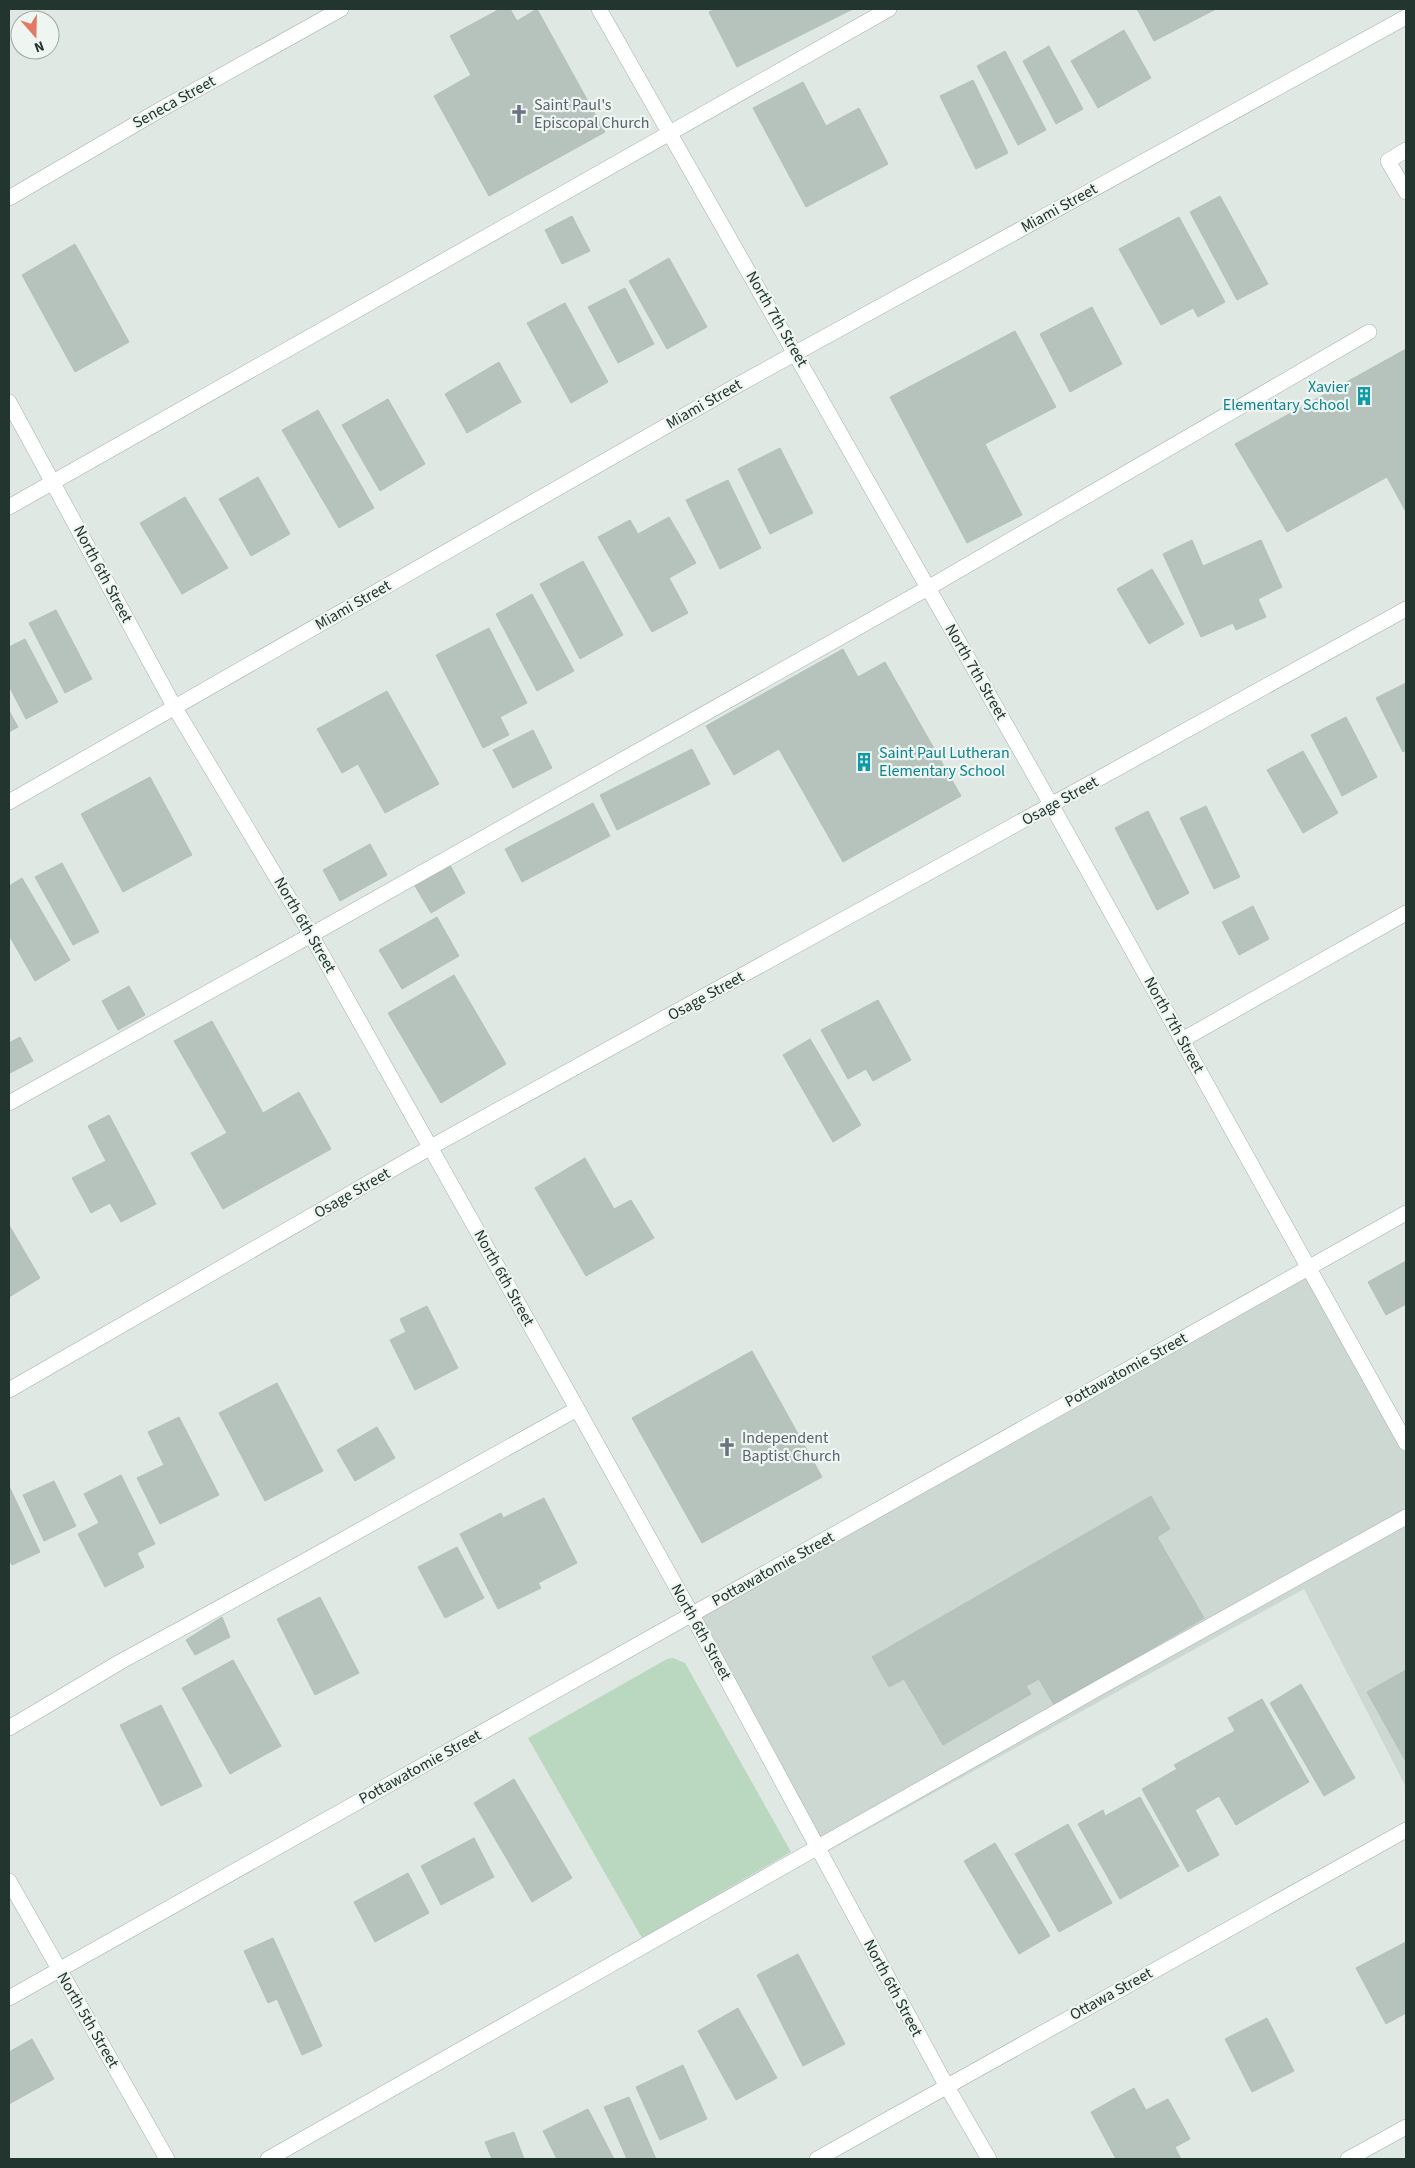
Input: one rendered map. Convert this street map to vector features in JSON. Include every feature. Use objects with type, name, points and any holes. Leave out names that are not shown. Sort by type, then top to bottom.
[{"type":"street","name":"Seneca Street","points":[[9,198],[158,111],[341,9]]},
{"type":"street","name":"North 7th Street","points":[[599,9],[1052,806],[1406,1443]]},
{"type":"street","points":[[9,507],[888,9]]},
{"type":"street","name":"Miami Street","points":[[9,802],[736,386],[1406,17]]},
{"type":"street","points":[[1406,150],[1388,161],[1406,192]]},
{"type":"street","points":[[9,1103],[928,588],[1369,332]]},
{"type":"street","name":"North 6th Street","points":[[9,402],[175,708],[311,935],[431,1147],[692,1615],[946,2086],[989,2159]]},
{"type":"street","name":"Osage Street","points":[[9,1390],[431,1147],[1406,609]]},
{"type":"street","points":[[1182,1040],[1406,913]]},
{"type":"street","name":"Pottawatomie Street","points":[[9,1998],[1406,1213]]},
{"type":"street","points":[[9,1728],[120,1662],[577,1409]]},
{"type":"street","points":[[268,2159],[1104,1685],[1406,1517]]},
{"type":"street","name":"Ottawa Street","points":[[817,2159],[1406,1830]]},
{"type":"street","name":"North 5th Street","points":[[9,1881],[167,2159]]},
{"type":"street","points":[[1348,2159],[1406,2127]]},
{"type":"shaded area","points":[[1308,1268],[1406,1443],[1406,1787],[1304,1589],[821,1855],[692,1615]]},
{"type":"green space","points":[[673,1658],[685,1663],[791,1852],[642,1938],[528,1738],[667,1659]]},
{"type":"building","name":"Saint Paul's Episcopal Church","points":[[500,9],[510,9],[517,21],[537,9],[605,132],[489,196],[434,96],[471,75],[450,36]]},
{"type":"building","points":[[715,9],[853,9],[737,67],[709,12]]},
{"type":"building","points":[[1137,9],[1216,9],[1154,41]]},
{"type":"building","points":[[1124,30],[1151,78],[1098,108],[1071,61]]},
{"type":"building","points":[[1049,46],[1083,109],[1056,124],[1023,61]]},
{"type":"building","points":[[1005,51],[1046,130],[1018,145],[977,66]]},
{"type":"building","points":[[973,80],[1008,153],[976,169],[940,96]]},
{"type":"building","points":[[803,82],[826,126],[859,108],[888,164],[806,207],[753,108]]},
{"type":"building","points":[[1220,196],[1268,284],[1237,300],[1190,212]]},
{"type":"building","points":[[572,216],[590,251],[562,264],[545,230]]},
{"type":"building","points":[[1179,217],[1225,302],[1198,317],[1193,308],[1161,325],[1119,249]]},
{"type":"building","points":[[75,244],[129,342],[75,372],[22,275]]},
{"type":"building","points":[[669,258],[707,327],[667,349],[629,281]]},
{"type":"building","points":[[625,288],[654,344],[618,363],[588,307]]},
{"type":"building","points":[[565,303],[608,382],[571,403],[527,323]]},
{"type":"building","points":[[1092,307],[1122,364],[1070,392],[1040,334]]},
{"type":"building","points":[[1015,331],[1056,407],[985,444],[1022,515],[967,543],[890,397]]},
{"type":"building","name":"Xavier Elementary School","points":[[1406,349],[1406,512],[1387,477],[1287,532],[1235,444]]},
{"type":"building","points":[[499,362],[521,402],[467,433],[445,394]]},
{"type":"building","points":[[388,399],[425,464],[380,491],[342,425]]},
{"type":"building","points":[[318,410],[374,508],[339,528],[282,430]]},
{"type":"building","points":[[780,448],[813,513],[770,534],[738,469]]},
{"type":"building","points":[[258,477],[290,534],[251,556],[219,499]]},
{"type":"building","points":[[728,480],[761,548],[720,569],[686,500]]},
{"type":"building","points":[[185,497],[228,568],[182,594],[140,523]]},
{"type":"building","points":[[669,517],[696,563],[669,578],[688,613],[652,632],[598,537],[630,520],[638,534]]},
{"type":"building","points":[[1192,540],[1203,566],[1261,540],[1282,587],[1258,599],[1266,617],[1236,630],[1233,623],[1201,637],[1163,554]]},
{"type":"building","points":[[583,561],[623,635],[580,659],[540,584]]},
{"type":"building","points":[[1152,569],[1184,624],[1149,644],[1117,589]]},
{"type":"building","points":[[532,594],[574,671],[537,691],[496,614]]},
{"type":"building","points":[[56,610],[92,679],[65,693],[29,623]]},
{"type":"building","points":[[489,628],[527,703],[500,717],[509,735],[483,748],[436,655]]},
{"type":"building","points":[[25,639],[58,702],[26,719],[9,686],[9,647]]},
{"type":"building","name":"Saint Paul Lutheran Elementary School","points":[[843,649],[858,677],[885,662],[961,796],[843,862],[779,749],[734,775],[706,726]]},
{"type":"building","points":[[1406,683],[1406,750],[1403,752],[1376,698]]},
{"type":"building","points":[[387,691],[439,784],[385,813],[358,764],[342,773],[317,729]]},
{"type":"building","points":[[9,711],[18,727],[9,732]]},
{"type":"building","points":[[1346,717],[1377,777],[1342,796],[1311,735]]},
{"type":"building","points":[[533,730],[552,768],[513,788],[493,750]]},
{"type":"building","points":[[692,749],[710,784],[617,830],[600,795]]},
{"type":"building","points":[[1303,751],[1338,813],[1303,833],[1267,770]]},
{"type":"building","points":[[150,777],[192,855],[123,892],[81,814]]},
{"type":"building","points":[[593,803],[610,836],[522,882],[505,849]]},
{"type":"building","points":[[1206,806],[1240,877],[1214,889],[1180,818]]},
{"type":"building","points":[[1148,811],[1189,893],[1157,910],[1115,828]]},
{"type":"building","points":[[370,844],[387,875],[340,901],[323,870]]},
{"type":"building","points":[[62,863],[99,932],[73,945],[35,877]]},
{"type":"building","points":[[450,865],[465,893],[431,913],[415,886]]},
{"type":"building","points":[[22,878],[70,960],[35,981],[9,935],[9,886]]},
{"type":"building","points":[[1253,906],[1269,939],[1239,955],[1222,922]]},
{"type":"building","points":[[437,917],[459,956],[402,989],[379,950]]},
{"type":"building","points":[[454,975],[506,1064],[441,1103],[388,1013]]},
{"type":"building","points":[[129,986],[145,1015],[118,1030],[102,1001]]},
{"type":"building","points":[[878,1000],[911,1060],[873,1081],[866,1069],[848,1079],[821,1030]]},
{"type":"building","points":[[212,1021],[263,1113],[299,1092],[331,1149],[223,1209],[191,1153],[227,1133],[174,1041]]},
{"type":"building","points":[[20,1037],[33,1061],[10,1073],[9,1043]]},
{"type":"building","points":[[810,1039],[861,1125],[833,1142],[783,1055]]},
{"type":"building","points":[[109,1115],[156,1204],[121,1222],[110,1203],[91,1213],[72,1178],[106,1161],[88,1126]]},
{"type":"building","points":[[585,1158],[614,1209],[631,1200],[654,1238],[586,1276],[535,1188]]},
{"type":"building","points":[[9,1225],[40,1278],[9,1297]]},
{"type":"building","points":[[1406,1261],[1406,1304],[1386,1315],[1368,1282]]},
{"type":"building","points":[[427,1306],[458,1368],[415,1390],[390,1340],[406,1332],[400,1319]]},
{"type":"building","name":"Independent Baptist Church","points":[[752,1351],[822,1477],[702,1543],[632,1418]]},
{"type":"building","points":[[277,1383],[323,1471],[265,1501],[219,1413]]},
{"type":"building","points":[[179,1417],[219,1495],[160,1524],[137,1478],[164,1465],[148,1432]]},
{"type":"building","points":[[377,1427],[395,1458],[355,1481],[337,1450]]},
{"type":"building","points":[[121,1475],[155,1544],[137,1553],[144,1567],[105,1587],[78,1534],[99,1523],[84,1494]]},
{"type":"building","points":[[54,1481],[76,1526],[44,1541],[23,1495]]},
{"type":"building","points":[[9,1486],[40,1552],[12,1565],[9,1559]]},
{"type":"building","points":[[1151,1496],[1170,1529],[1157,1537],[1204,1618],[1054,1705],[1039,1679],[1026,1686],[1031,1694],[943,1745],[904,1679],[889,1687],[872,1657]]},
{"type":"building","points":[[544,1498],[577,1563],[538,1583],[541,1588],[498,1609],[460,1534],[501,1513],[503,1518]]},
{"type":"building","points":[[457,1547],[484,1598],[445,1618],[418,1567]]},
{"type":"building","points":[[320,1597],[359,1673],[315,1695],[277,1619]]},
{"type":"building","points":[[222,1617],[230,1637],[195,1655],[186,1640]]},
{"type":"building","points":[[233,1660],[281,1746],[230,1774],[182,1688]]},
{"type":"building","points":[[1406,1670],[1406,1762],[1367,1692]]},
{"type":"building","points":[[1301,1684],[1355,1778],[1324,1796],[1270,1703]]},
{"type":"building","points":[[1262,1699],[1309,1782],[1236,1825],[1219,1796],[1195,1810],[1219,1855],[1188,1872],[1142,1789],[1177,1769],[1174,1765],[1235,1731],[1228,1718]]},
{"type":"building","points":[[161,1705],[202,1786],[161,1806],[120,1725]]},
{"type":"building","points":[[514,1779],[572,1878],[532,1902],[474,1803]]},
{"type":"building","points":[[1140,1797],[1179,1866],[1120,1899],[1078,1824],[1103,1810],[1105,1816]]},
{"type":"building","points":[[1068,1824],[1112,1903],[1059,1932],[1015,1854]]},
{"type":"building","points":[[474,1838],[494,1877],[441,1905],[421,1866]]},
{"type":"building","points":[[995,1843],[1050,1936],[1019,1954],[964,1861]]},
{"type":"building","points":[[408,1873],[429,1913],[375,1942],[354,1902]]},
{"type":"building","points":[[273,1938],[322,2046],[302,2055],[277,1999],[268,2003],[244,1951]]},
{"type":"building","points":[[1406,1942],[1406,2013],[1386,2024],[1356,1968]]},
{"type":"building","points":[[798,1954],[845,2044],[803,2066],[757,1975]]},
{"type":"building","points":[[738,2008],[777,2078],[736,2100],[698,2031]]},
{"type":"building","points":[[1267,2018],[1294,2071],[1252,2092],[1225,2039]]},
{"type":"building","points":[[32,2039],[54,2079],[9,2104],[9,2052]]},
{"type":"building","points":[[683,2065],[707,2119],[660,2140],[636,2087]]},
{"type":"building","points":[[1134,2088],[1146,2110],[1168,2099],[1190,2139],[1175,2147],[1181,2159],[1116,2159],[1091,2112]]},
{"type":"building","points":[[629,2097],[656,2159],[627,2159],[604,2107]]},
{"type":"building","points":[[588,2109],[614,2159],[557,2159],[543,2131]]},
{"type":"building","points":[[514,2132],[524,2159],[492,2159],[485,2142]]},
{"type":"place","name":"Saint Paul's Episcopal Church","points":[[519,114]]},
{"type":"place","name":"Xavier Elementary School","points":[[1364,396]]},
{"type":"place","name":"Saint Paul Lutheran Elementary School","points":[[864,762]]},
{"type":"place","name":"Independent Baptist Church","points":[[727,1447]]}]
